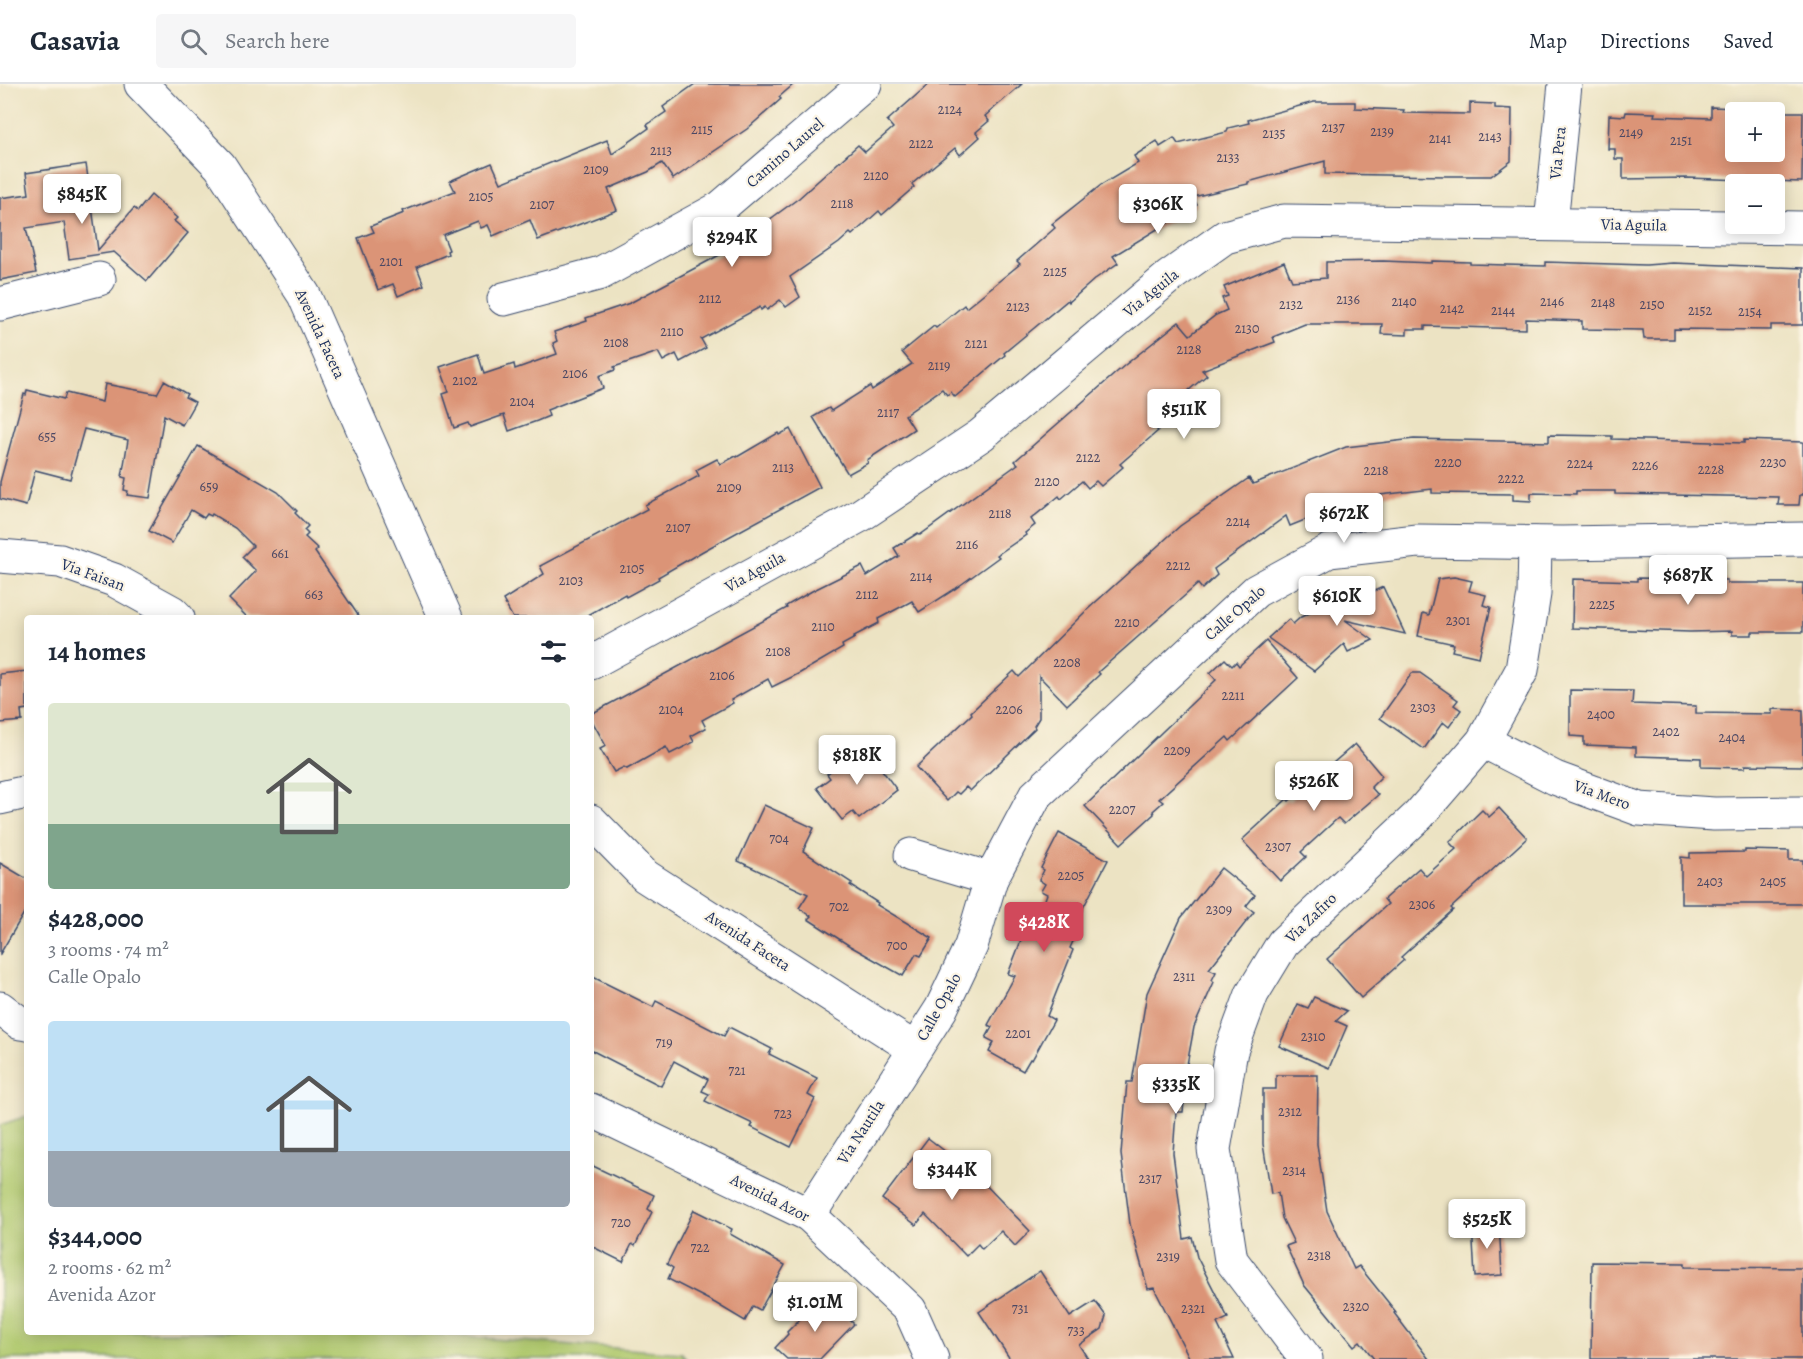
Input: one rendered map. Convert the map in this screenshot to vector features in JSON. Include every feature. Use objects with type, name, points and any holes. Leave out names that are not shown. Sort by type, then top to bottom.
[{"type":"street","name":"Avenida Faceta","points":[[141,84],[220,166],[303,295],[446,615]]},
{"type":"street","name":"Camino Laurel","points":[[504,299],[601,273],[720,208],[865,84]]},
{"type":"street","name":"Via Pera","points":[[1551,223],[1565,84]]},
{"type":"street","name":"Via Aguila","points":[[594,661],[861,515],[981,435],[1170,276],[1225,237],[1284,220],[1803,228]]},
{"type":"street","points":[[0,304],[99,279]]},
{"type":"street","name":"Calle Opalo","points":[[915,1049],[941,1009],[971,946],[991,879],[1035,796],[1256,591],[1329,551],[1417,540],[1535,543],[1803,539]]},
{"type":"street","name":"Via Zafiro","points":[[1306,1359],[1231,1260],[1214,1149],[1231,1051],[1252,994],[1283,943],[1419,815],[1483,741],[1522,670],[1534,594],[1535,543]]},
{"type":"street","name":"Via Faisan","points":[[0,556],[60,561],[114,580],[175,615]]},
{"type":"street","name":"Via Mero","points":[[1483,741],[1555,778],[1639,809],[1714,814],[1803,813]]},
{"type":"street","points":[[0,798],[24,793]]},
{"type":"street","name":"Avenida Faceta","points":[[594,824],[645,876],[915,1049]]},
{"type":"street","points":[[912,855],[991,879]]},
{"type":"street","points":[[0,1008],[24,1024]]},
{"type":"street","name":"Via Nautila","points":[[809,1215],[915,1049]]},
{"type":"street","name":"Avenida Azor","points":[[594,1111],[809,1215],[910,1310],[932,1359]]},
{"type":"green space","points":[[24,1117],[24,1335],[441,1335],[682,1353],[686,1359],[0,1359],[0,1125]]},
{"type":"building","points":[[695,84],[794,84],[779,97],[781,99],[747,129],[673,179],[662,163],[648,172],[608,189],[617,210],[538,240],[530,220],[493,236],[488,225],[481,228],[478,221],[443,235],[449,250],[448,254],[417,267],[424,285],[398,296],[393,284],[378,290],[358,238],[374,232],[371,226],[455,191],[450,181],[492,163],[501,183],[607,140],[612,154],[649,128],[647,125],[666,112],[663,107]]},
{"type":"building","points":[[929,84],[1022,84],[985,116],[989,121],[976,132],[980,137],[960,155],[955,148],[912,184],[914,187],[882,215],[879,211],[852,235],[850,233],[790,277],[800,297],[786,307],[780,300],[767,310],[765,307],[761,310],[760,307],[701,339],[706,348],[680,362],[676,354],[663,361],[658,352],[614,367],[615,370],[599,376],[603,388],[547,410],[549,416],[537,421],[509,431],[504,415],[470,427],[468,423],[454,428],[443,394],[449,392],[440,367],[478,354],[484,374],[514,364],[515,369],[557,354],[553,343],[557,341],[554,332],[630,303],[725,252],[799,198],[858,145],[865,152],[893,128],[887,121]]},
{"type":"building","points":[[1314,102],[1355,102],[1355,108],[1404,110],[1403,113],[1470,114],[1470,103],[1495,104],[1495,108],[1512,109],[1511,161],[1491,176],[1446,176],[1325,174],[1325,161],[1248,182],[1248,184],[1193,197],[1197,205],[1113,256],[1118,263],[1095,279],[1069,302],[1068,300],[955,397],[951,392],[947,395],[942,389],[905,415],[914,429],[867,460],[868,463],[848,474],[813,417],[829,408],[831,411],[870,386],[872,390],[912,364],[902,352],[964,305],[966,308],[1020,264],[1017,261],[1055,228],[1052,224],[1101,185],[1138,163],[1134,156],[1157,141],[1160,147],[1174,138],[1178,144],[1227,132],[1228,128],[1249,123],[1248,120]]},
{"type":"building","points":[[1711,107],[1725,108],[1725,162],[1785,162],[1785,112],[1803,112],[1802,182],[1785,181],[1785,174],[1725,174],[1725,179],[1623,179],[1623,159],[1615,159],[1615,149],[1608,149],[1609,115],[1625,116],[1626,112],[1655,113],[1654,116],[1711,118]]},
{"type":"building","points":[[86,164],[98,250],[134,208],[138,211],[151,195],[177,218],[174,221],[188,233],[147,281],[114,252],[69,259],[64,222],[26,228],[36,273],[0,280],[0,198],[29,194],[26,173]]},
{"type":"building","points":[[1432,261],[1545,266],[1545,262],[1646,265],[1673,263],[1803,268],[1803,325],[1771,325],[1771,330],[1674,329],[1674,339],[1644,339],[1643,330],[1582,329],[1582,321],[1526,319],[1526,329],[1425,326],[1425,329],[1407,329],[1407,335],[1381,334],[1382,324],[1305,324],[1273,337],[1275,342],[1202,370],[1207,375],[1189,390],[1193,394],[1154,426],[1158,431],[1120,464],[1123,467],[1101,486],[1096,481],[1088,488],[1082,481],[1061,499],[1059,496],[1031,519],[1035,525],[1025,533],[1026,535],[955,589],[919,612],[912,601],[878,619],[879,623],[854,636],[855,638],[842,645],[843,648],[800,673],[772,687],[768,679],[731,700],[733,703],[702,720],[706,728],[691,736],[694,742],[670,754],[666,747],[627,769],[624,767],[614,772],[600,749],[606,746],[594,724],[594,712],[787,608],[786,606],[812,591],[862,566],[867,576],[899,556],[894,548],[918,533],[920,535],[1018,464],[1015,461],[1125,365],[1179,322],[1190,335],[1216,315],[1227,310],[1222,298],[1228,296],[1224,287],[1284,262],[1292,281],[1326,278],[1326,262],[1432,263]]},
{"type":"building","points":[[164,381],[187,394],[185,397],[195,402],[182,425],[164,415],[150,498],[127,495],[128,491],[124,490],[126,478],[122,477],[128,440],[84,429],[70,479],[35,470],[26,506],[0,499],[0,482],[27,390],[64,399],[66,393],[102,402],[105,384],[157,394]]},
{"type":"building","points":[[790,429],[820,487],[703,551],[658,577],[659,579],[626,597],[625,594],[588,615],[511,615],[503,600],[544,574],[540,566],[647,509],[645,505],[699,476],[696,470],[717,459],[721,464],[778,433],[779,435]]},
{"type":"building","points":[[1549,435],[1744,443],[1744,440],[1803,442],[1803,495],[1800,495],[1799,505],[1778,505],[1779,497],[1615,494],[1615,491],[1576,491],[1576,494],[1531,493],[1531,501],[1513,500],[1513,494],[1432,493],[1432,489],[1380,495],[1380,500],[1336,506],[1290,526],[1286,516],[1214,569],[1217,575],[1202,589],[1198,584],[1098,672],[1100,674],[1067,705],[1039,676],[1039,718],[1035,728],[970,791],[966,787],[959,794],[956,792],[947,801],[916,767],[1014,671],[1019,677],[1088,609],[1180,526],[1249,478],[1253,484],[1346,447],[1414,439],[1549,442]]},
{"type":"building","points":[[198,446],[278,492],[297,511],[295,513],[308,526],[304,530],[308,534],[305,537],[318,549],[315,552],[358,615],[245,615],[229,599],[256,571],[242,557],[253,546],[235,528],[212,514],[211,516],[207,514],[204,518],[191,510],[172,543],[149,531]]},
{"type":"building","points":[[1454,577],[1472,581],[1469,591],[1486,595],[1483,605],[1491,607],[1479,657],[1452,651],[1454,644],[1418,636],[1423,613],[1429,615],[1438,579]]},
{"type":"building","points":[[1637,578],[1727,580],[1727,583],[1803,583],[1803,632],[1752,632],[1752,635],[1732,635],[1732,631],[1572,628],[1573,579],[1637,581]]},
{"type":"building","points":[[1367,586],[1370,593],[1383,587],[1405,634],[1345,620],[1373,640],[1348,652],[1344,644],[1314,671],[1268,638],[1289,619],[1293,624],[1301,617]]},
{"type":"building","points":[[1266,641],[1298,678],[1230,741],[1227,737],[1159,799],[1163,802],[1153,811],[1154,814],[1121,844],[1085,806],[1216,680],[1210,673],[1225,659],[1232,666],[1236,662],[1239,666]]},
{"type":"building","points":[[24,671],[22,721],[0,723],[0,674]]},
{"type":"building","points":[[1412,673],[1420,673],[1458,700],[1454,705],[1461,710],[1449,727],[1443,722],[1424,749],[1380,718]]},
{"type":"building","points":[[1570,690],[1633,691],[1632,704],[1696,706],[1696,713],[1772,714],[1772,709],[1803,710],[1803,766],[1701,767],[1701,758],[1636,756],[1636,747],[1584,745],[1584,737],[1570,736]]},
{"type":"building","points":[[1355,744],[1382,776],[1371,787],[1378,795],[1344,824],[1338,818],[1301,852],[1306,857],[1280,881],[1242,840],[1287,799],[1289,801]]},
{"type":"building","points":[[864,746],[897,790],[859,819],[853,812],[842,820],[817,788],[830,778],[827,774]]},
{"type":"building","points":[[764,805],[814,828],[803,851],[852,883],[850,885],[878,903],[877,905],[932,938],[921,956],[916,954],[903,976],[808,919],[811,916],[799,908],[808,894],[738,861]]},
{"type":"building","points":[[1499,808],[1527,838],[1401,957],[1404,960],[1361,998],[1327,959],[1388,904],[1384,899],[1419,868],[1426,876],[1456,849],[1449,842],[1482,810],[1489,817]]},
{"type":"building","points":[[1059,833],[1108,860],[1069,935],[1075,937],[1070,948],[1073,950],[1047,1016],[1054,1020],[1032,1060],[1030,1059],[1023,1071],[989,1052],[994,1042],[986,1038],[992,1027],[988,1025],[1015,976],[1008,974],[1024,933],[1031,936],[1047,894],[1041,891],[1045,884],[1039,880],[1044,870],[1041,868]]},
{"type":"building","points":[[1745,850],[1789,851],[1789,860],[1803,860],[1803,904],[1681,904],[1681,857],[1690,858],[1690,853],[1745,852]]},
{"type":"building","points":[[0,863],[24,877],[24,913],[0,954]]},
{"type":"building","points":[[1221,868],[1255,895],[1246,906],[1254,912],[1209,969],[1216,972],[1212,980],[1214,982],[1194,1027],[1182,1092],[1185,1092],[1183,1112],[1176,1112],[1173,1153],[1184,1239],[1192,1237],[1197,1257],[1228,1318],[1217,1323],[1234,1359],[1190,1359],[1154,1288],[1148,1289],[1130,1224],[1121,1154],[1127,1082],[1132,1082],[1147,993],[1181,918]]},
{"type":"building","points":[[594,978],[653,1007],[656,1001],[724,1036],[729,1027],[772,1049],[769,1054],[817,1078],[808,1095],[815,1099],[791,1147],[751,1127],[753,1124],[705,1101],[709,1094],[702,1091],[708,1079],[674,1061],[661,1086],[594,1052]]},
{"type":"building","points":[[1314,997],[1347,1011],[1336,1021],[1347,1026],[1329,1068],[1279,1046],[1298,1004],[1308,1008]]},
{"type":"building","points":[[1276,1075],[1318,1075],[1317,1144],[1327,1211],[1354,1269],[1359,1266],[1396,1312],[1394,1313],[1429,1359],[1374,1359],[1360,1341],[1354,1346],[1304,1285],[1286,1246],[1294,1243],[1282,1218],[1278,1193],[1271,1194],[1263,1144],[1263,1089],[1276,1089]]},
{"type":"building","points":[[928,1138],[978,1177],[1030,1231],[1015,1246],[1001,1231],[982,1249],[978,1244],[966,1256],[925,1214],[916,1225],[882,1199]]},
{"type":"building","points":[[594,1166],[654,1195],[648,1209],[652,1212],[635,1246],[632,1244],[623,1262],[594,1248]]},
{"type":"building","points":[[694,1210],[732,1229],[730,1234],[785,1265],[760,1310],[753,1306],[745,1321],[668,1279],[673,1268],[667,1264]]},
{"type":"building","points":[[1499,1223],[1502,1275],[1475,1277],[1472,1225]]},
{"type":"building","points":[[1592,1262],[1685,1263],[1685,1267],[1803,1268],[1803,1359],[1591,1359]]},
{"type":"building","points":[[1040,1271],[1070,1317],[1095,1301],[1106,1316],[1102,1329],[1079,1345],[1088,1359],[1010,1359],[979,1312]]},
{"type":"building","points":[[821,1298],[826,1304],[830,1300],[854,1324],[820,1359],[787,1359],[775,1348],[788,1334],[787,1332]]}]
